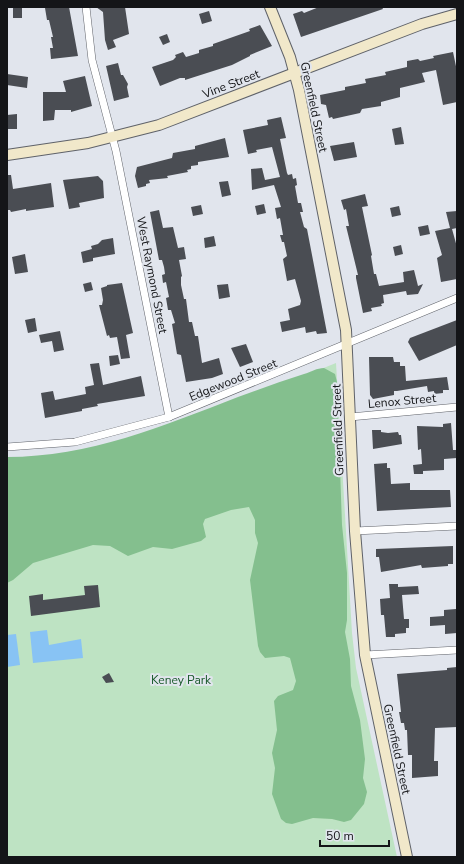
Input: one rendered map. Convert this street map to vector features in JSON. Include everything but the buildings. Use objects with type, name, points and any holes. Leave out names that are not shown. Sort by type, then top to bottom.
[{"type":"street","name":"West Raymond Street","points":[[86,7],[92,60],[113,137],[169,417]]},
{"type":"street","name":"Greenfield Street","points":[[270,7],[295,73],[344,322],[347,344],[355,531],[365,655],[407,857]]},
{"type":"street","name":"Vine Street","points":[[7,155],[49,150],[113,137],[159,125],[422,24],[457,14]]},
{"type":"street","name":"Edgewood Street","points":[[7,447],[75,442],[169,417],[457,298]]},
{"type":"street","name":"Lenox Street","points":[[350,417],[457,407]]},
{"type":"street","points":[[355,531],[457,526]]},
{"type":"street","points":[[365,655],[457,650]]},
{"type":"green space","name":"Keney Park","points":[[336,363],[352,633],[356,668],[397,857],[7,857],[7,458],[82,452],[135,439],[193,420]]},
{"type":"green space","points":[[324,368],[335,374],[337,382],[342,525],[347,573],[347,620],[345,632],[350,659],[351,686],[360,720],[365,759],[363,778],[367,792],[364,804],[351,820],[344,822],[332,819],[313,818],[292,824],[286,823],[281,819],[272,794],[275,768],[272,753],[277,730],[274,701],[278,696],[293,690],[296,681],[290,658],[284,656],[265,658],[260,652],[258,646],[250,580],[258,543],[255,533],[255,520],[249,507],[231,510],[205,519],[203,524],[206,537],[201,541],[172,549],[153,547],[128,556],[110,546],[93,545],[33,563],[13,580],[7,583],[7,457],[37,456],[67,452],[125,438],[182,419],[316,369]]},
{"type":"water","points":[[47,630],[49,645],[81,639],[83,658],[33,663],[30,632]]},
{"type":"water","points":[[16,634],[20,665],[7,667],[7,635]]}]
